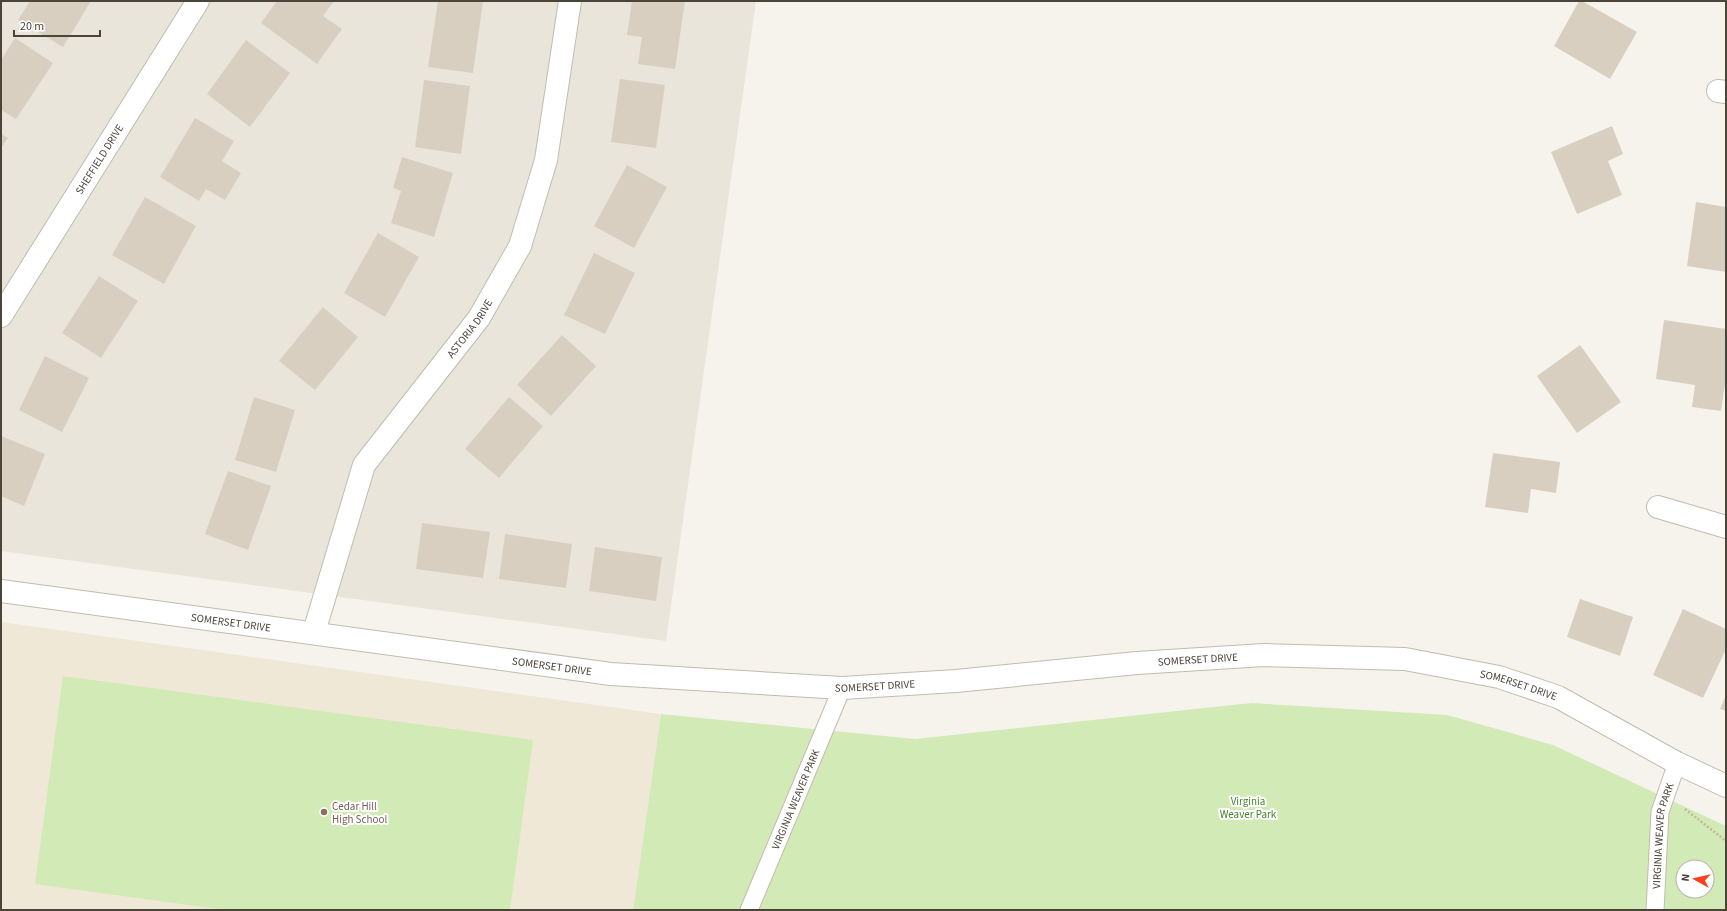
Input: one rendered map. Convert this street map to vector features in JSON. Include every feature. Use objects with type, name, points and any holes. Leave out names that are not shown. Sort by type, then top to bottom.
[{"type":"street","name":"SHEFFIELD DRIVE","points":[[1,316],[198,1]]},
{"type":"street","name":"ASTORIA DRIVE","points":[[314,632],[364,465],[479,318],[520,246],[546,160],[570,1]]},
{"type":"street","points":[[1658,507],[1726,527]]},
{"type":"street","name":"SOMERSET DRIVE","points":[[1,591],[314,632],[611,674],[842,688],[956,681],[1137,663],[1264,655],[1404,659],[1499,677],[1558,697],[1677,763],[1726,786]]},
{"type":"lane","name":"VIRGINIA WEAVER PARK","points":[[749,910],[842,688]]},
{"type":"lane","name":"VIRGINIA WEAVER PARK","points":[[1655,910],[1660,812],[1677,763]]},
{"type":"path","points":[[1666,795],[1726,840]]},
{"type":"shaded area","points":[[1,1],[756,1],[666,641],[1,551]]},
{"type":"shaded area","name":"Cedar Hill High School","points":[[1,622],[661,714],[633,910],[1,910]]},
{"type":"green space","points":[[63,676],[533,740],[510,910],[225,910],[35,884]]},
{"type":"green space","name":"Virginia Weaver Park","points":[[1251,703],[1447,715],[1553,745],[1726,826],[1726,910],[633,910],[661,714],[915,739]]},
{"type":"building","points":[[30,1],[91,1],[63,47],[18,20]]},
{"type":"building","points":[[277,1],[334,1],[323,16],[342,29],[317,64],[261,23]]},
{"type":"building","points":[[438,1],[483,2],[473,73],[428,67]]},
{"type":"building","points":[[632,1],[685,1],[675,69],[638,64],[642,37],[627,35]]},
{"type":"building","points":[[1579,1],[1582,1],[1637,32],[1610,79],[1554,46]]},
{"type":"building","points":[[15,38],[53,63],[16,119],[1,110],[1,60]]},
{"type":"building","points":[[246,40],[290,73],[250,127],[207,94]]},
{"type":"building","points":[[620,79],[665,85],[656,148],[611,142]]},
{"type":"building","points":[[424,80],[470,86],[461,154],[415,147]]},
{"type":"building","points":[[195,118],[234,141],[222,161],[241,173],[225,200],[206,189],[199,201],[160,177]]},
{"type":"building","points":[[1612,126],[1623,154],[1608,161],[1622,195],[1577,214],[1551,152]]},
{"type":"building","points":[[1,134],[8,138],[1,148]]},
{"type":"building","points":[[402,157],[453,173],[434,237],[391,223],[401,191],[393,188]]},
{"type":"building","points":[[627,165],[667,187],[634,248],[594,226]]},
{"type":"building","points":[[145,197],[196,226],[164,284],[112,255]]},
{"type":"building","points":[[1696,202],[1726,207],[1726,272],[1687,266]]},
{"type":"building","points":[[378,233],[419,257],[385,317],[344,293]]},
{"type":"building","points":[[594,253],[635,273],[605,334],[564,315]]},
{"type":"building","points":[[99,276],[138,301],[101,358],[62,333]]},
{"type":"building","points":[[323,307],[358,337],[315,390],[279,361]]},
{"type":"building","points":[[1664,320],[1726,329],[1726,378],[1721,411],[1692,407],[1695,385],[1656,379]]},
{"type":"building","points":[[562,335],[596,366],[551,416],[517,385]]},
{"type":"building","points":[[1580,345],[1621,402],[1577,433],[1537,376]]},
{"type":"building","points":[[45,356],[89,378],[62,432],[19,410]]},
{"type":"building","points":[[254,397],[295,410],[276,472],[235,460]]},
{"type":"building","points":[[509,397],[543,426],[499,478],[465,449]]},
{"type":"building","points":[[1,436],[45,454],[24,506],[1,496]]},
{"type":"building","points":[[1493,453],[1560,462],[1556,493],[1531,489],[1528,513],[1485,507]]},
{"type":"building","points":[[228,471],[271,486],[248,550],[205,534]]},
{"type":"building","points":[[422,523],[490,532],[483,578],[416,569]]},
{"type":"building","points":[[505,534],[572,544],[566,588],[499,579]]},
{"type":"building","points":[[595,547],[662,557],[656,601],[589,591]]},
{"type":"building","points":[[1580,599],[1633,617],[1620,656],[1567,637]]},
{"type":"building","points":[[1683,609],[1726,629],[1726,649],[1703,698],[1653,675]]},
{"type":"building","points":[[1726,695],[1726,711],[1720,709]]},
{"type":"place","name":"Cedar Hill High School","points":[[324,812]]}]
